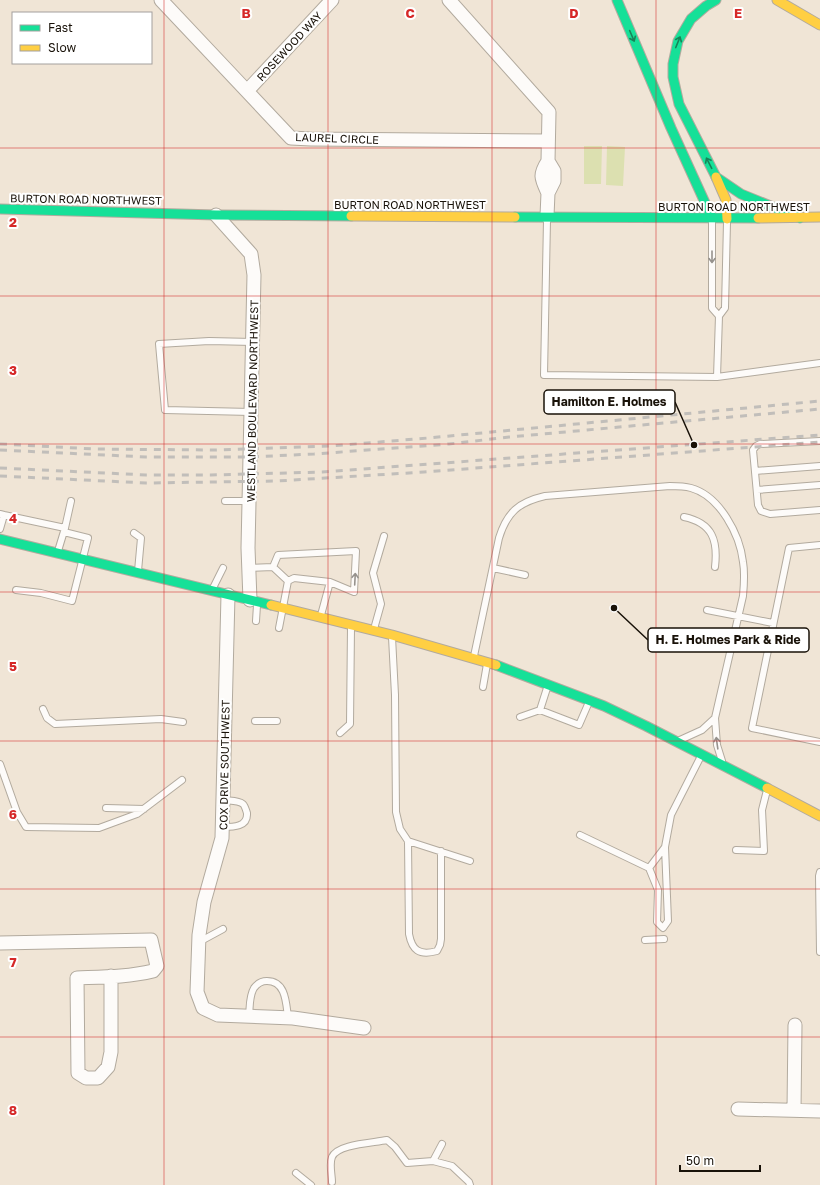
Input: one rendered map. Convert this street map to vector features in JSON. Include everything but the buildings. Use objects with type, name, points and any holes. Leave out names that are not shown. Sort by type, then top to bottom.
[{"type":"main road","points":[[617,0],[671,128],[712,218]]},
{"type":"main road","points":[[716,0],[698,12],[684,28],[675,50],[672,64],[672,77],[679,104],[726,200],[727,219]]},
{"type":"main road","points":[[777,0],[820,25]]},
{"type":"main road","points":[[716,177],[741,194],[800,218]]},
{"type":"main road","name":"BURTON ROAD NORTHWEST","points":[[0,209],[216,214],[547,216],[727,219],[815,218]]},
{"type":"main road","points":[[815,218],[820,213]]},
{"type":"main road","points":[[0,539],[373,630],[487,662],[589,700],[646,726],[820,816]]},
{"type":"street","name":"LAUREL CIRCLE","points":[[161,0],[291,138],[548,141]]},
{"type":"street","name":"ROSEWOOD WAY","points":[[247,91],[332,0]]},
{"type":"street","points":[[449,0],[549,112],[548,161],[542,170],[542,180],[548,193],[547,216]]},
{"type":"street","name":"WESTLAND BOULEVARD NORTHWEST","points":[[216,214],[251,254],[254,275],[248,568],[254,601]]},
{"type":"street","name":"COX DRIVE SOUTHWEST","points":[[228,595],[223,827],[222,838],[204,902],[199,942],[197,992],[203,1008],[218,1015],[288,1017],[364,1028]]},
{"type":"street","points":[[0,943],[151,940],[157,966],[153,971],[136,975],[111,976],[76,978],[78,1073],[86,1078],[98,1078],[108,1067],[112,1052],[111,976]]},
{"type":"street","points":[[794,1110],[795,1025]]},
{"type":"street","points":[[738,1109],[820,1111]]},
{"type":"lane","points":[[547,216],[544,375],[717,377],[820,363]]},
{"type":"lane","points":[[712,218],[712,308],[719,316]]},
{"type":"lane","points":[[717,377],[719,316],[725,308],[727,219]]},
{"type":"lane","points":[[251,412],[165,410],[159,344],[209,340],[253,342]]},
{"type":"lane","points":[[820,441],[760,444],[753,450],[758,505],[761,511],[770,514],[820,510]]},
{"type":"lane","points":[[755,471],[820,466]]},
{"type":"lane","points":[[474,658],[492,568],[503,526],[509,514],[519,506],[531,499],[545,496],[670,486],[692,488],[704,494],[716,504],[729,522],[740,546],[745,579],[739,616],[716,718],[717,745],[724,767]]},
{"type":"lane","points":[[757,490],[820,486]]},
{"type":"lane","points":[[58,553],[72,501]]},
{"type":"lane","points":[[225,501],[250,501]]},
{"type":"lane","points":[[0,529],[2,514],[64,530],[88,538],[72,601],[41,593],[16,590]]},
{"type":"lane","points":[[684,517],[710,531],[716,547],[715,567]]},
{"type":"lane","points":[[134,533],[141,538],[138,573]]},
{"type":"lane","points":[[373,630],[381,604],[373,573],[384,536]]},
{"type":"lane","points":[[820,545],[789,548],[752,728],[820,742]]},
{"type":"lane","points":[[273,567],[278,555],[356,551],[354,592],[330,582],[294,578],[288,581]]},
{"type":"lane","points":[[248,568],[273,567],[288,581]]},
{"type":"lane","points":[[212,591],[223,568]]},
{"type":"lane","points":[[492,568],[525,575]]},
{"type":"lane","points":[[279,628],[284,609],[288,581]]},
{"type":"lane","points":[[321,618],[330,582]]},
{"type":"lane","points":[[254,601],[256,621]]},
{"type":"lane","points":[[707,610],[773,623]]},
{"type":"lane","points":[[340,733],[350,724],[352,625]]},
{"type":"lane","points":[[392,635],[395,695],[396,812],[400,829],[408,841],[409,934],[411,945],[418,951],[428,954],[436,951],[440,945],[441,939],[441,851]]},
{"type":"lane","points":[[483,687],[487,662]]},
{"type":"lane","points":[[540,710],[548,684]]},
{"type":"lane","points":[[520,717],[540,710],[579,725],[589,700]]},
{"type":"lane","points":[[43,709],[46,718],[55,724],[161,720],[183,722]]},
{"type":"lane","points":[[675,742],[702,730],[716,718]]},
{"type":"lane","points":[[255,721],[277,721]]},
{"type":"lane","points":[[580,835],[649,868],[658,890],[657,922],[663,928],[668,921],[668,890],[665,847],[671,815],[701,755]]},
{"type":"lane","points":[[0,764],[17,812],[26,827],[99,828],[137,814],[182,780]]},
{"type":"lane","points":[[736,850],[764,851],[762,810],[767,789]]},
{"type":"lane","points":[[223,827],[242,825],[246,821],[247,815],[243,804],[224,800]]},
{"type":"lane","points":[[805,808],[820,806]]},
{"type":"lane","points":[[106,808],[144,809]]},
{"type":"lane","points":[[408,841],[470,861]]},
{"type":"lane","points":[[649,868],[665,847]]},
{"type":"lane","points":[[820,872],[820,952]]},
{"type":"lane","points":[[658,890],[668,890]]},
{"type":"lane","points":[[199,942],[223,929]]},
{"type":"lane","points":[[645,940],[664,939]]},
{"type":"lane","points":[[248,1016],[252,994],[255,987],[263,981],[273,981],[281,987],[286,998],[288,1017]]},
{"type":"lane","points":[[332,1182],[331,1159],[335,1152],[343,1148],[387,1140],[395,1147],[407,1163],[433,1162],[452,1166],[469,1182],[470,1185]]},
{"type":"lane","points":[[433,1162],[442,1144]]},
{"type":"lane","points":[[296,1173],[311,1185]]},
{"type":"green space","points":[[584,146],[602,146],[601,184],[584,184]]},
{"type":"green space","points":[[607,146],[625,147],[623,186],[606,185]]},
{"type":"railway","points":[[0,444],[95,449],[214,450],[331,446],[820,401]]},
{"type":"railway","points":[[0,450],[146,457],[250,457],[314,454],[449,444],[509,437],[820,409]]},
{"type":"railway","points":[[0,468],[146,475],[322,472],[820,435]]},
{"type":"railway","points":[[0,476],[146,483],[277,481],[424,472],[820,442]]},
{"type":"traffic: fast","points":[[617,0],[671,128],[712,218]]},
{"type":"traffic: fast","points":[[716,0],[706,6],[691,19],[678,41],[673,64],[673,77],[679,104],[716,177],[741,194],[800,218]]},
{"type":"traffic: fast","points":[[0,209],[216,215],[351,216]]},
{"type":"traffic: fast","points":[[515,217],[758,218]]},
{"type":"traffic: fast","points":[[0,539],[271,605]]},
{"type":"traffic: fast","points":[[496,665],[604,706],[767,788]]},
{"type":"traffic: slow","points":[[777,0],[820,25]]},
{"type":"traffic: slow","points":[[716,177],[726,200],[727,219]]},
{"type":"traffic: slow","points":[[351,216],[515,217]]},
{"type":"traffic: slow","points":[[758,218],[820,217]]},
{"type":"traffic: slow","points":[[271,605],[392,635],[496,665]]},
{"type":"traffic: slow","points":[[767,788],[820,816]]},
{"type":"place","name":"Hamilton E. Holmes","points":[[694,445]]},
{"type":"place","name":"H. E. Holmes Park & Ride","points":[[614,608]]}]
